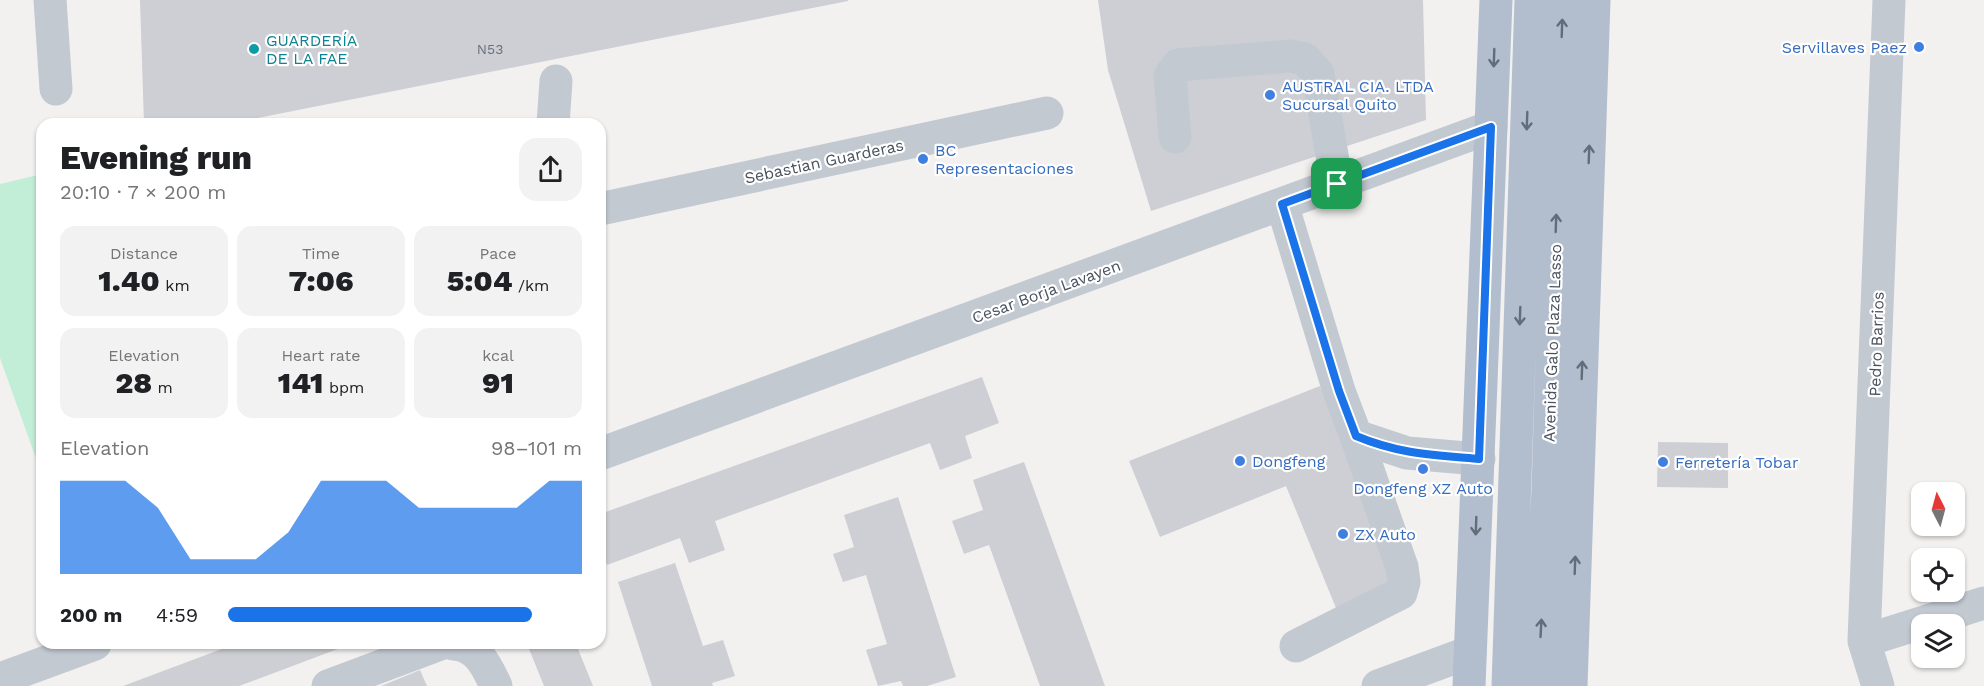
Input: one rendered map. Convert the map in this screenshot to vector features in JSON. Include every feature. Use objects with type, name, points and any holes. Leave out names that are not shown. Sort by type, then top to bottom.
[{"type":"main road","points":[[1469,686],[1496,0]]},
{"type":"main road","name":"Avenida Galo Plaza Lasso","points":[[1508,686],[1531,0]]},
{"type":"main road","name":"Avenida Galo Plaza Lasso","points":[[1539,686],[1563,0]]},
{"type":"main road","name":"Avenida Galo Plaza Lasso","points":[[1571,686],[1593,0]]},
{"type":"street","points":[[50,0],[56,89]]},
{"type":"street","name":"Pedro Barrios","points":[[1878,686],[1864,641],[1889,0]]},
{"type":"street","points":[[1174,137],[1170,76],[1178,64],[1290,56],[1305,59],[1318,74],[1337,184]]},
{"type":"street","points":[[554,118],[556,81]]},
{"type":"street","name":"Sebastian Guarderas","points":[[606,208],[1047,113]]},
{"type":"street","name":"Cesar Borja Lavayen","points":[[606,452],[1491,127]]},
{"type":"street","points":[[1282,204],[1339,391],[1402,567],[1404,582],[1401,593],[1296,646]]},
{"type":"street","points":[[1356,436],[1407,453],[1479,459]]},
{"type":"street","points":[[1864,641],[1984,603]]},
{"type":"street","points":[[0,679],[81,649]]},
{"type":"street","points":[[328,686],[427,649]]},
{"type":"street","points":[[472,649],[485,662],[496,686]]},
{"type":"street","points":[[1378,686],[1470,652]]},
{"type":"green space","points":[[36,175],[36,458],[0,358],[0,184]]},
{"type":"building","points":[[140,0],[848,0],[258,118],[144,118]]},
{"type":"building","name":"AUSTRAL CIA. LTDA Sucursal Quito","points":[[1098,0],[1423,0],[1426,120],[1151,211],[1108,70]]},
{"type":"building","points":[[982,377],[999,423],[965,436],[972,458],[940,470],[930,443],[715,521],[725,550],[689,563],[680,538],[607,565],[606,512]]},
{"type":"building","name":"Dongfeng","points":[[1320,386],[1400,582],[1336,608],[1286,486],[1160,537],[1129,461]]},
{"type":"building","points":[[1658,442],[1728,443],[1728,488],[1657,487]]},
{"type":"building","points":[[1024,462],[1105,686],[1040,686],[989,545],[964,554],[952,521],[983,510],[973,480]]},
{"type":"building","points":[[898,497],[956,677],[927,686],[903,686],[901,681],[878,686],[866,650],[887,644],[866,575],[843,582],[833,554],[854,547],[844,515]]},
{"type":"building","points":[[675,563],[703,646],[723,640],[735,676],[712,683],[713,686],[652,686],[618,582]]},
{"type":"building","points":[[222,649],[338,649],[239,686],[123,686]]},
{"type":"building","points":[[529,649],[578,649],[593,686],[544,686]]},
{"type":"building","points":[[420,670],[427,686],[381,686]]},
{"type":"place","name":"Servillaves Paez","points":[[1919,47]]},
{"type":"place","name":"GUARDERÍA DE LA FAE","points":[[254,49]]},
{"type":"place","name":"AUSTRAL CIA. LTDA Sucursal Quito","points":[[1270,95]]},
{"type":"place","name":"BC Representaciones","points":[[923,159]]},
{"type":"place","name":"Dongfeng","points":[[1240,461]]},
{"type":"place","name":"Ferretería Tobar","points":[[1663,462]]},
{"type":"place","name":"Dongfeng XZ Auto","points":[[1423,469]]},
{"type":"place","name":"ZX Auto","points":[[1343,534]]},
{"type":"route","points":[[1491,127],[1479,459],[1407,453],[1356,436],[1339,391],[1287,227],[1282,204],[1337,184],[1491,127]]}]
